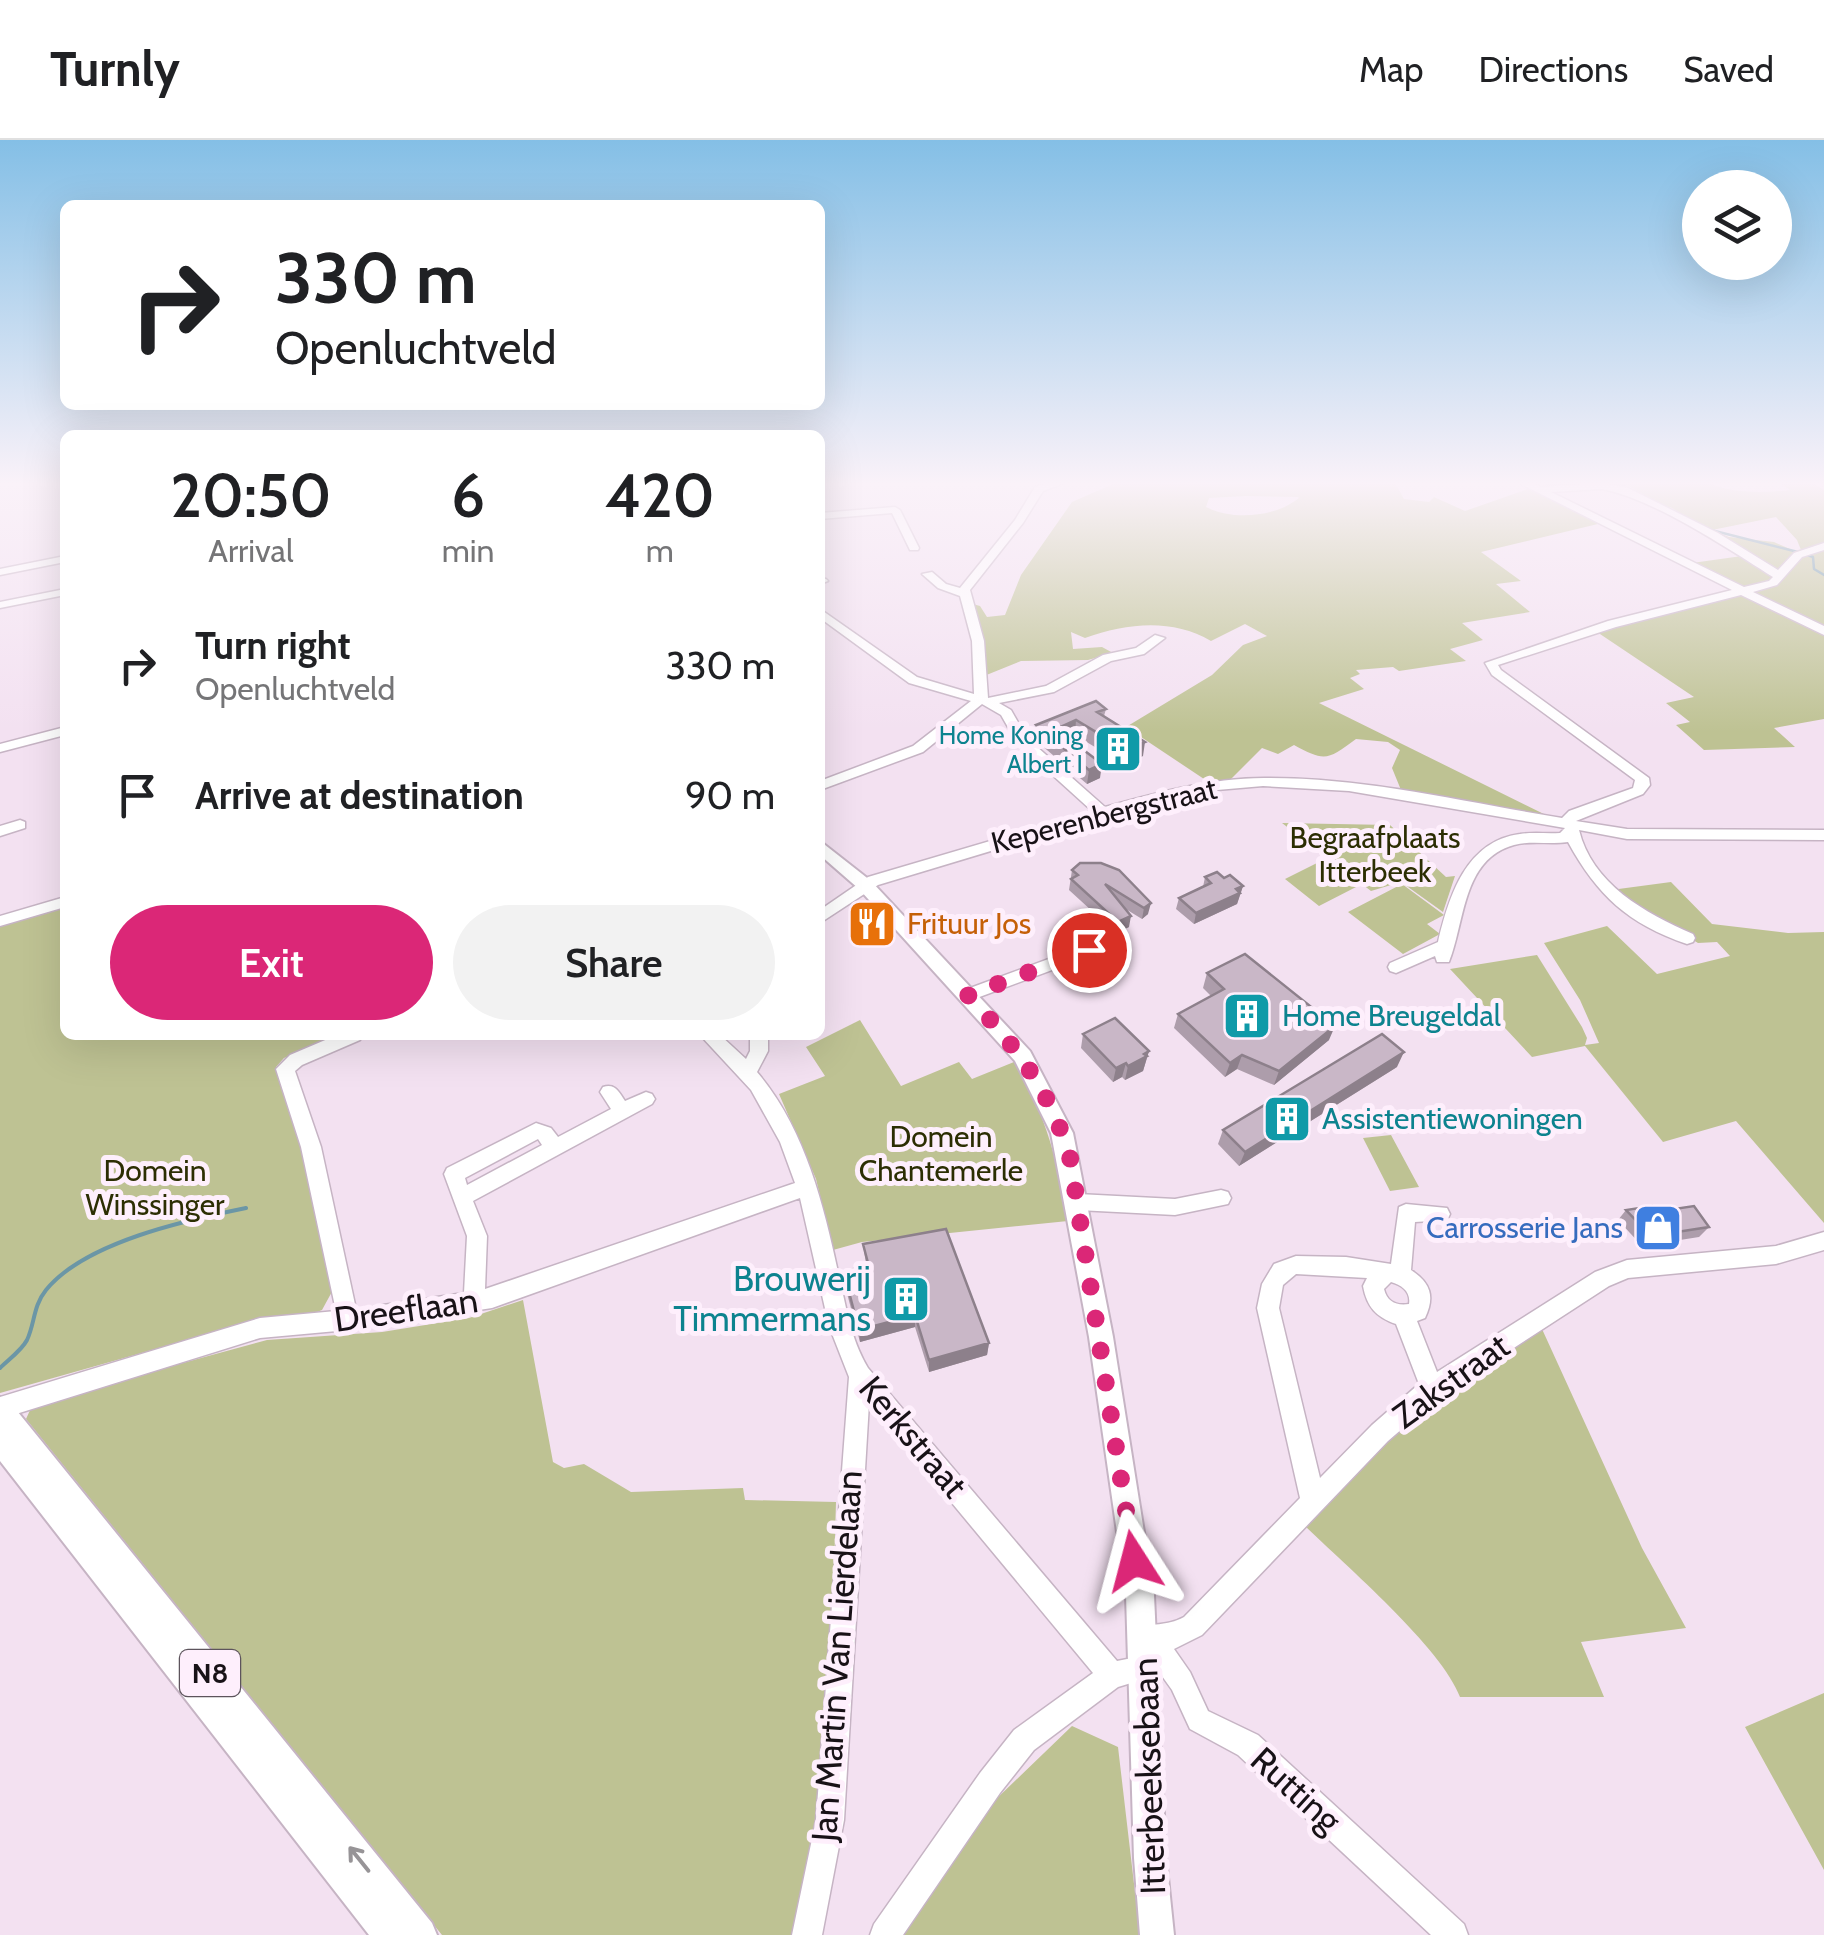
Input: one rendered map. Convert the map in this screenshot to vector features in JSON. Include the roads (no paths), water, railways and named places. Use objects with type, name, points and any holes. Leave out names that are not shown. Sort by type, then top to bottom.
[{"type":"main road","name":"Itterbeeksebaan","points":[[825,850],[865,885],[1023,1056],[1062,1133],[1102,1337],[1147,1648],[1150,1858],[1157,1935]]},
{"type":"main road","name":"N8","points":[[0,1409],[420,1935]]},
{"type":"main road","name":"N8","points":[[0,1440],[390,1935]]},
{"type":"street","points":[[0,572],[36,565]]},
{"type":"street","points":[[963,593],[983,565]]},
{"type":"street","points":[[1691,565],[1824,631]]},
{"type":"street","points":[[1760,565],[1781,578]]},
{"type":"street","points":[[1396,967],[1444,951],[1468,877],[1487,852],[1516,839],[1564,838],[1574,814],[1638,791],[1644,781],[1632,768],[1496,672],[1491,663],[1612,624],[1781,578],[1791,565]]},
{"type":"street","points":[[928,574],[942,586],[963,593]]},
{"type":"street","points":[[0,605],[60,593]]},
{"type":"street","points":[[963,593],[978,641],[984,701]]},
{"type":"street","points":[[825,617],[913,680],[984,701],[1006,713],[1022,740],[1101,812]]},
{"type":"street","points":[[825,784],[918,749],[984,701],[1050,689],[1108,658],[1140,651],[1159,638]]},
{"type":"street","points":[[0,748],[60,731]]},
{"type":"street","name":"Keperenbergstraat","points":[[825,914],[865,885],[1101,812],[1216,786],[1307,783],[1570,828],[1668,836],[1824,835]]},
{"type":"street","points":[[0,831],[20,825]]},
{"type":"street","points":[[1570,828],[1596,881],[1636,917],[1687,938]]},
{"type":"street","points":[[0,921],[60,903]]},
{"type":"street","points":[[968,995],[1089,950]]},
{"type":"street","points":[[342,1040],[296,1060],[285,1069],[311,1148],[348,1320]]},
{"type":"street","name":"Kerkstraat","points":[[715,1040],[749,1070],[773,1104],[806,1188],[845,1352],[860,1375],[1112,1674]]},
{"type":"street","points":[[749,1070],[759,1051],[760,1040]]},
{"type":"street","points":[[608,1092],[622,1111]]},
{"type":"street","points":[[474,1302],[477,1236],[462,1197],[646,1099]]},
{"type":"street","name":"Dreeflaan","points":[[0,1409],[260,1328],[474,1302],[806,1188]]},
{"type":"street","points":[[1078,1202],[1174,1208],[1222,1198]]},
{"type":"street","points":[[1313,1501],[1268,1308],[1272,1282],[1289,1265],[1306,1264],[1392,1275],[1417,1288],[1422,1303],[1418,1311],[1404,1316],[1392,1314],[1378,1302],[1373,1286],[1392,1275],[1406,1213],[1440,1214]]},
{"type":"street","name":"Zakstraat","points":[[1147,1648],[1193,1626],[1380,1432],[1432,1388],[1602,1279],[1627,1269],[1776,1255],[1824,1240]]},
{"type":"street","points":[[1404,1316],[1432,1388]]},
{"type":"street","name":"Jan Martin Van Lierdelaan","points":[[807,1935],[830,1820],[844,1655],[854,1412],[860,1375]]},
{"type":"street","points":[[885,1935],[1024,1740],[1147,1648]]},
{"type":"street","name":"Rutting","points":[[1147,1648],[1181,1681],[1198,1720],[1248,1744],[1453,1935]]},
{"type":"waterway","points":[[1814,565],[1824,575]]},
{"type":"waterway","points":[[0,1368],[27,1340],[39,1302],[63,1273],[138,1236],[246,1208]]},
{"type":"place","name":"Home Koning Albert I","points":[[1118,749]]},
{"type":"place","name":"Frituur Jos","points":[[872,924]]},
{"type":"place","name":"Home Breugeldal","points":[[1247,1016]]},
{"type":"place","name":"Assistentiewoningen","points":[[1287,1119]]},
{"type":"place","name":"Carrosserie Jans","points":[[1658,1228]]},
{"type":"place","name":"Brouwerij Timmermans","points":[[906,1299]]},
{"type":"park label","name":"Begraafplaats Itterbeek","points":[[1375,855]]},
{"type":"park label","name":"Domein Chantemerle","points":[[941,1154]]},
{"type":"park label","name":"Domein Winssinger","points":[[155,1188]]}]
